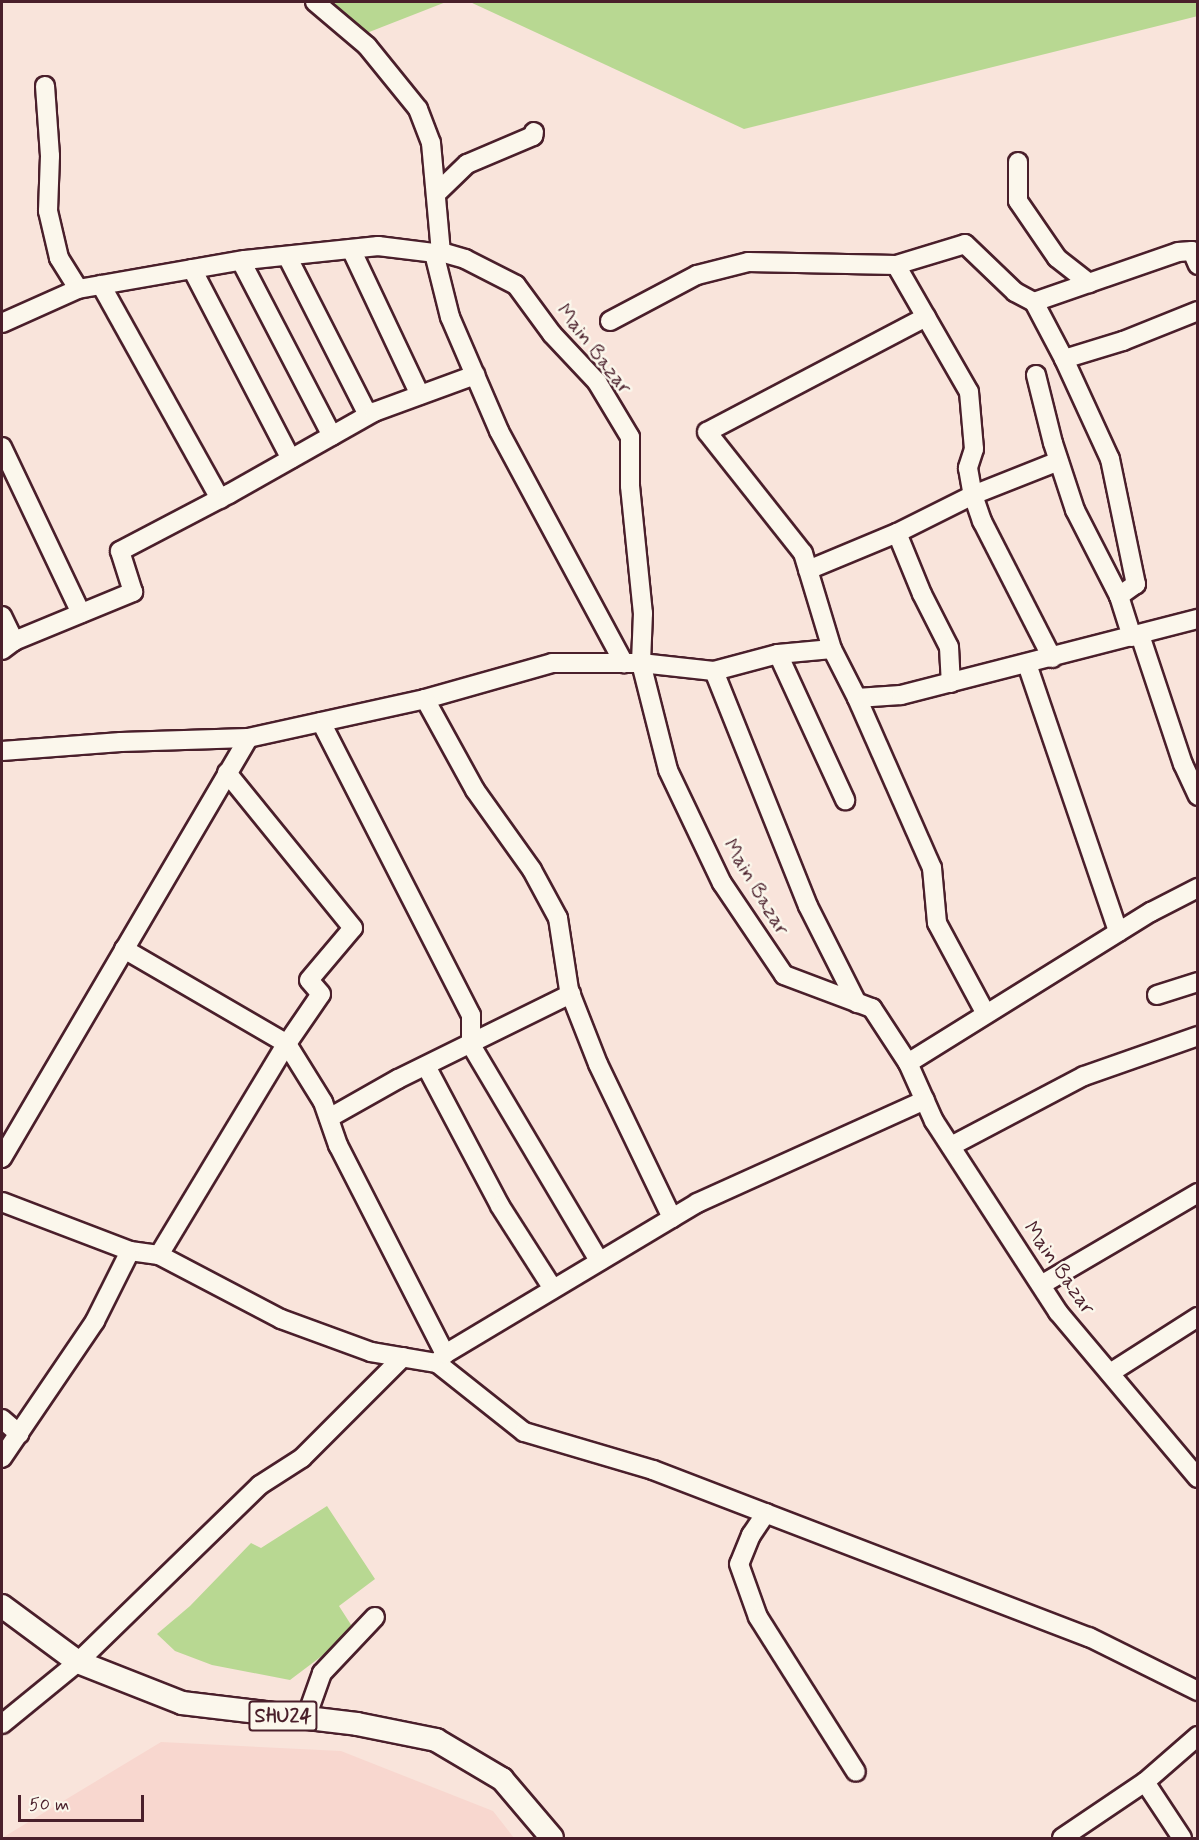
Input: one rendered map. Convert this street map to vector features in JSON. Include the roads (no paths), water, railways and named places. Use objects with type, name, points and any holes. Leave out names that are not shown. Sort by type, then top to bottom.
[{"type":"main road","name":"SHU24","points":[[2,1606],[78,1662],[183,1703],[357,1724],[436,1740],[502,1779],[552,1839]]},
{"type":"street","points":[[315,2],[367,46],[418,109],[431,143],[437,193],[437,253],[450,317],[499,431],[633,663]]},
{"type":"street","points":[[45,86],[50,156],[48,211],[58,258],[78,289]]},
{"type":"street","points":[[437,193],[467,164],[533,136],[534,132]]},
{"type":"street","points":[[1018,162],[1018,201],[1057,258],[1089,283]]},
{"type":"street","points":[[610,321],[697,274],[748,262],[896,264],[964,244],[1015,292],[1034,302],[1064,358],[1110,459],[1136,584],[1119,596]]},
{"type":"street","name":"Main Bazar","points":[[2,323],[78,289],[241,261],[378,246],[465,259],[516,285],[552,334],[597,382],[630,437],[630,486],[643,613],[633,663],[668,770],[722,882],[784,975],[872,1008],[908,1063],[925,1100],[951,1146],[1058,1312],[1110,1372],[1190,1454],[1197,1478]]},
{"type":"street","points":[[351,249],[420,395]]},
{"type":"street","points":[[1034,302],[1178,252],[1192,251],[1197,265]]},
{"type":"street","points":[[287,256],[368,415]]},
{"type":"street","points":[[241,261],[332,436]]},
{"type":"street","points":[[896,264],[969,392],[974,449],[968,468],[973,495],[982,521],[1052,658]]},
{"type":"street","points":[[192,269],[291,459]]},
{"type":"street","points":[[101,285],[220,499]]},
{"type":"street","points":[[1064,358],[1124,341],[1197,311]]},
{"type":"street","points":[[926,316],[707,432],[803,553],[832,649],[857,698],[932,868],[937,922],[986,1014]]},
{"type":"street","points":[[2,616],[8,646],[133,592],[120,551],[220,499],[368,415],[475,375]]},
{"type":"street","points":[[1036,375],[1075,510],[1119,596],[1197,796]]},
{"type":"street","points":[[2,447],[81,613]]},
{"type":"street","points":[[808,570],[897,533],[973,495],[1059,461]]},
{"type":"street","points":[[897,533],[922,594],[949,647],[951,683]]},
{"type":"street","points":[[857,698],[901,695],[1197,619]]},
{"type":"street","points":[[2,751],[121,742],[248,738],[425,699],[552,663],[633,663],[714,671],[778,654],[832,649]]},
{"type":"street","points":[[778,654],[845,800]]},
{"type":"street","points":[[1027,664],[1118,932]]},
{"type":"street","points":[[714,671],[808,906],[857,1003]]},
{"type":"street","points":[[425,699],[475,790],[532,870],[558,918],[571,994],[598,1064],[672,1218]]},
{"type":"street","points":[[321,722],[471,1016],[471,1045],[599,1261]]},
{"type":"street","points":[[2,1158],[248,738]]},
{"type":"street","points":[[159,1255],[287,1044],[321,994],[309,980],[353,928],[227,773]]},
{"type":"street","points":[[908,1063],[1118,932],[1197,888]]},
{"type":"street","points":[[124,949],[287,1044],[323,1102],[338,1145],[441,1358],[524,1432],[653,1470],[1089,1636],[1197,1691]]},
{"type":"street","points":[[1156,995],[1197,982]]},
{"type":"street","points":[[328,1118],[571,994]]},
{"type":"street","points":[[951,1146],[1084,1076],[1197,1036]]},
{"type":"street","points":[[426,1066],[500,1206],[553,1289]]},
{"type":"street","points":[[2,1202],[130,1251],[159,1255],[281,1319],[371,1352],[403,1357],[441,1358],[697,1203],[925,1100]]},
{"type":"street","points":[[1041,1285],[1197,1193]]},
{"type":"street","points":[[2,1458],[96,1321],[130,1251]]},
{"type":"street","points":[[1110,1372],[1197,1317]]},
{"type":"street","points":[[2,1724],[78,1662],[260,1485],[302,1458],[403,1357]]},
{"type":"street","points":[[2,1419],[19,1434]]},
{"type":"street","points":[[766,1513],[751,1535],[739,1564],[758,1617],[856,1772]]},
{"type":"street","points":[[306,1718],[322,1673],[375,1617]]},
{"type":"street","points":[[1062,1839],[1145,1782],[1197,1736]]},
{"type":"street","points":[[1145,1782],[1182,1839]]}]
